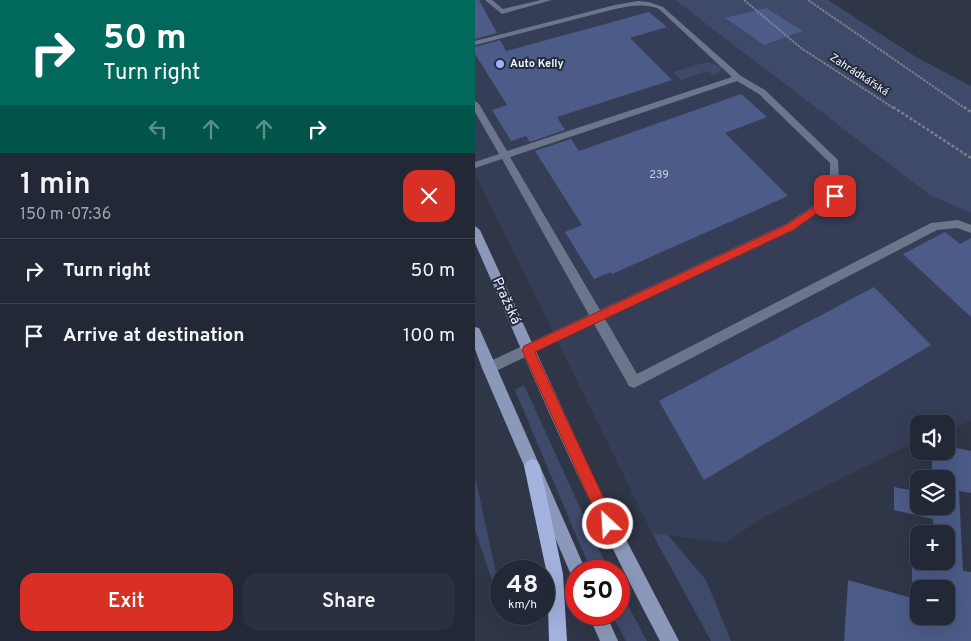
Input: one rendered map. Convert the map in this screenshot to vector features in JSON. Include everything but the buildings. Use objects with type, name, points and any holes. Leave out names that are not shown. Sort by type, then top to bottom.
[{"type":"main road","name":"Pražská","points":[[475,230],[616,540],[670,641]]},
{"type":"main road","points":[[475,332],[573,560]]},
{"type":"main road","points":[[532,466],[555,574],[558,641]]},
{"type":"main road","points":[[602,625],[609,641]]},
{"type":"lane","points":[[487,0],[502,12],[549,0]]},
{"type":"lane","points":[[475,43],[615,7],[637,2],[651,3],[661,8],[738,78],[762,92],[835,162],[835,196],[790,228],[489,368]]},
{"type":"lane","points":[[475,165],[738,78]]},
{"type":"lane","points":[[475,104],[634,382],[935,226],[958,224],[971,230]]},
{"type":"path","name":"Zahrádkářská","points":[[744,0],[801,48],[971,158]]},
{"type":"path","points":[[808,0],[971,112]]},
{"type":"shaded area","points":[[475,0],[675,0],[931,196],[971,213],[971,421],[955,427],[955,415],[910,415],[910,444],[766,516],[725,543],[652,533],[475,174]]},
{"type":"shaded area","points":[[675,0],[828,0],[916,57],[971,86],[971,213],[931,196]]},
{"type":"shaded area","points":[[707,62],[720,66],[722,69],[714,76],[708,71],[681,80],[673,72]]},
{"type":"shaded area","points":[[524,385],[604,560],[586,560],[515,390]]},
{"type":"shaded area","points":[[475,476],[493,560],[490,560],[490,574],[475,530]]},
{"type":"shaded area","points":[[652,533],[668,535],[706,580],[731,641],[711,641]]},
{"type":"shaded area","points":[[630,609],[647,641],[626,641],[618,625],[630,625]]},
{"type":"place","name":"Auto Kelly","points":[[500,64]]},
{"type":"route","points":[[608,524],[528,350],[790,228],[835,196]]}]
